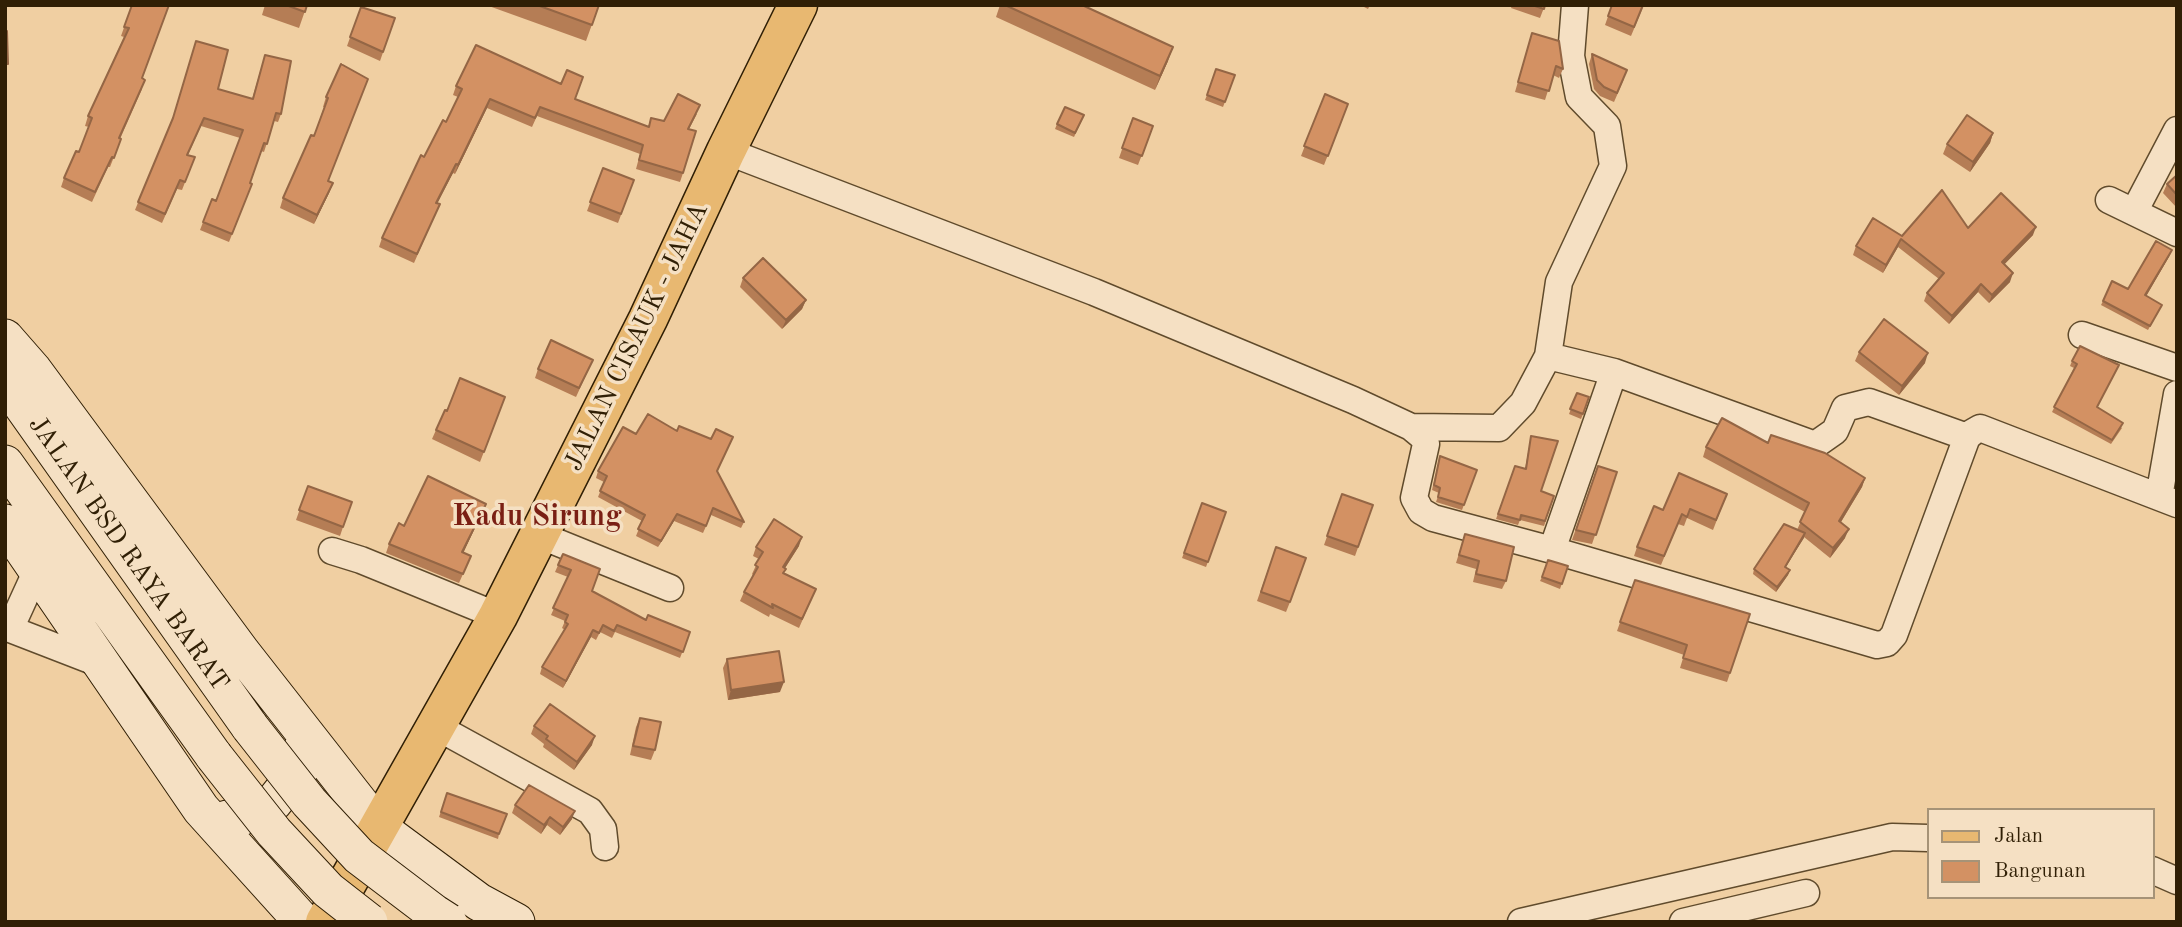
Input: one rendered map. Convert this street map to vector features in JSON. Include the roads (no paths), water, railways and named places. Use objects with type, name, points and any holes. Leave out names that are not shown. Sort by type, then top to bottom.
[{"type":"main road","name":"JALAN CISAUK - JAHA","points":[[325,922],[498,616],[648,319],[726,151],[799,5]]},
{"type":"main road","points":[[5,338],[33,370],[242,653],[379,828],[479,902],[516,922]]},
{"type":"main road","name":"JALAN BSD RAYA BARAT","points":[[5,382],[250,727],[309,802],[359,856],[448,922]]},
{"type":"main road","name":"JALAN BSD RAYA BARAT","points":[[5,464],[214,756],[274,832],[319,881],[369,922]]},
{"type":"main road","points":[[5,523],[201,809],[303,922]]},
{"type":"main road","points":[[201,809],[232,821],[273,803],[300,769],[300,727]]},
{"type":"main road","points":[[410,922],[436,900],[479,902]]},
{"type":"street","points":[[1411,427],[1500,428],[1524,403],[1548,356],[1559,282],[1613,166],[1607,126],[1579,97],[1571,56],[1574,5]]},
{"type":"street","points":[[2134,212],[2177,130]]},
{"type":"street","points":[[726,151],[1094,292],[1353,400],[1411,427],[1423,437],[1426,444],[1414,498],[1421,511],[1433,518],[1877,645],[1887,643],[1894,635],[1967,437],[1980,428],[2168,500],[2177,394]]},
{"type":"street","points":[[2109,200],[2177,233]]},
{"type":"street","points":[[2082,335],[2177,368]]},
{"type":"street","points":[[1548,356],[1614,372],[1815,444],[1835,431],[1845,408],[1869,402],[1967,437]]},
{"type":"street","points":[[1552,550],[1614,372]]},
{"type":"street","points":[[539,535],[670,588]]},
{"type":"street","points":[[332,551],[361,560],[498,616]]},
{"type":"street","points":[[37,570],[8,629],[103,665]]},
{"type":"street","points":[[437,727],[590,811],[603,829],[605,847]]},
{"type":"street","points":[[1521,922],[1892,837],[1926,838]]},
{"type":"street","points":[[2154,871],[2177,881]]},
{"type":"street","points":[[1683,922],[1806,893]]},
{"type":"district","name":"Kadu Sirung","points":[[537,517]]}]
